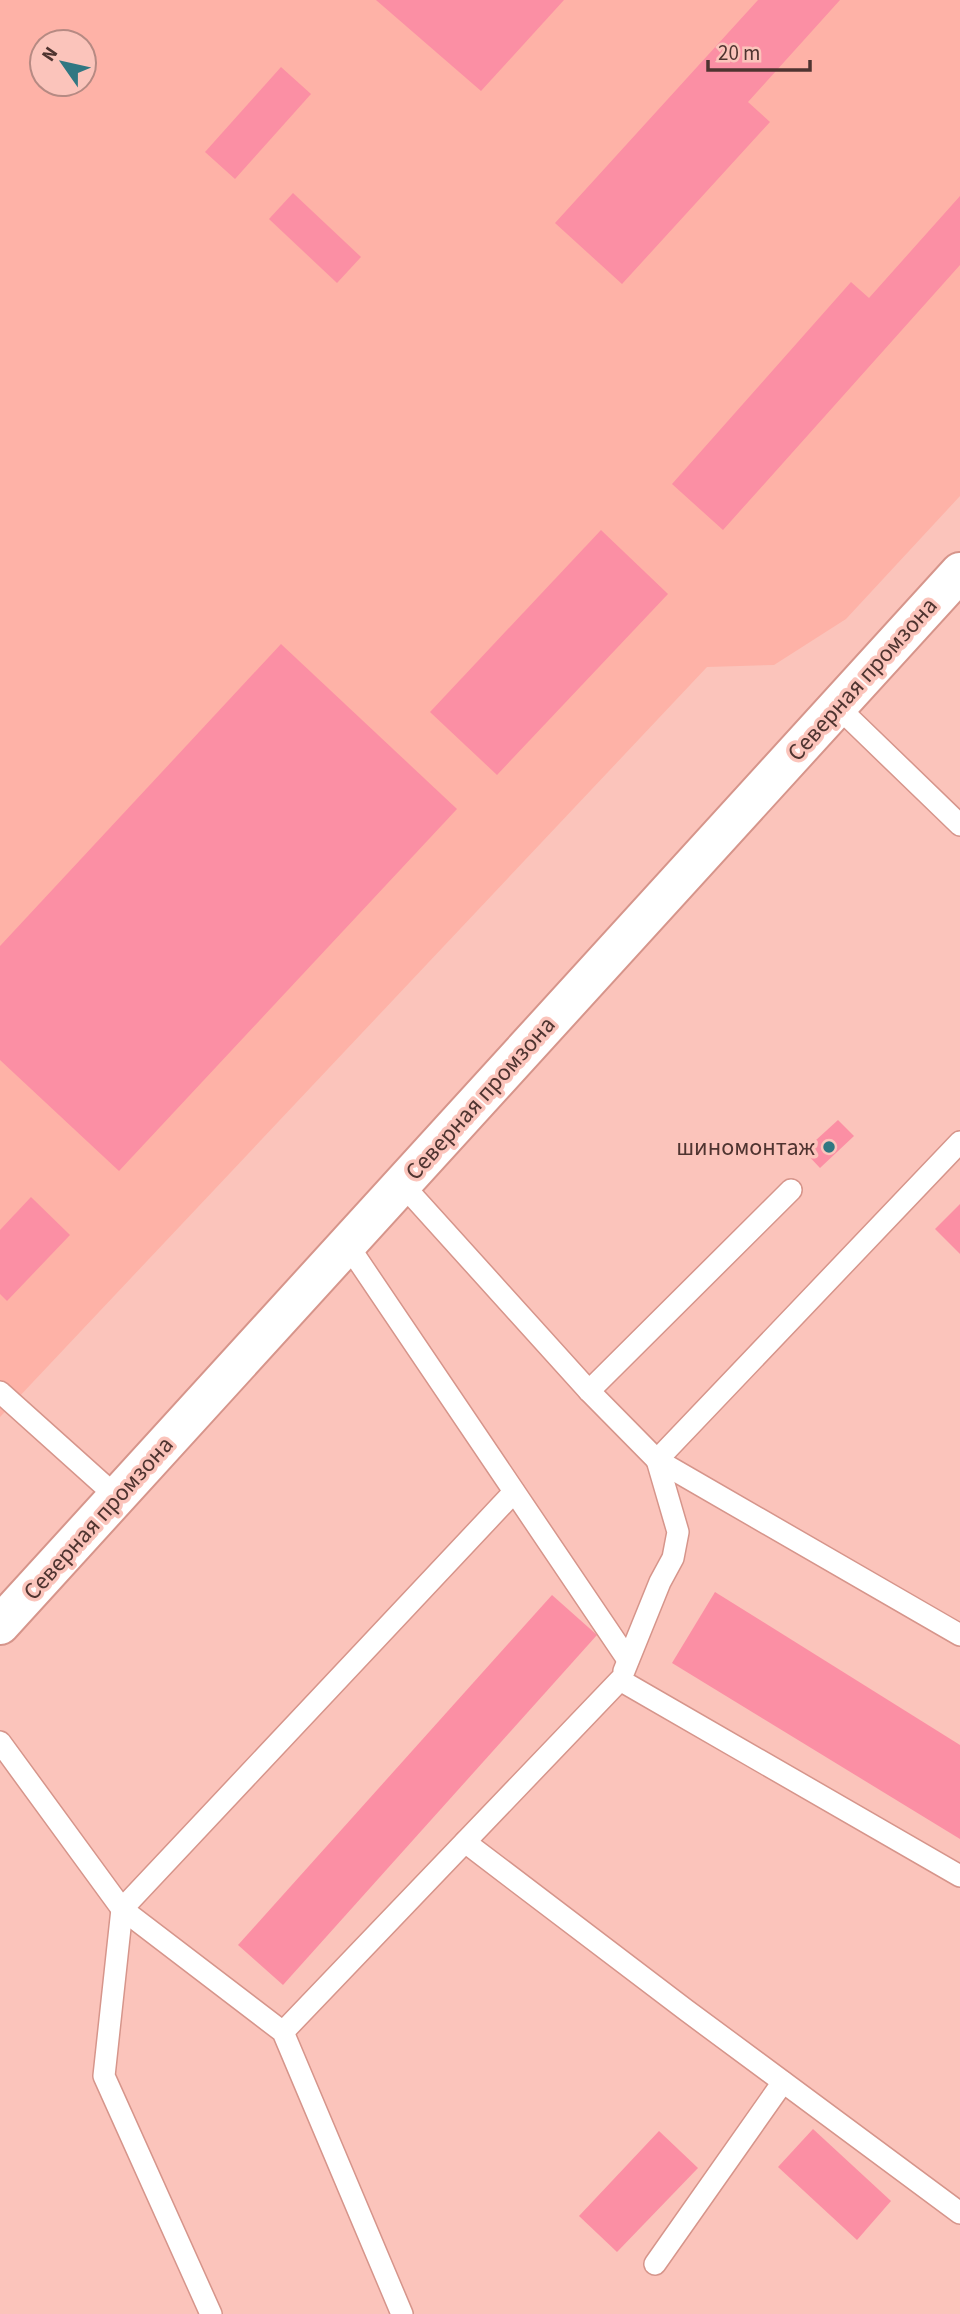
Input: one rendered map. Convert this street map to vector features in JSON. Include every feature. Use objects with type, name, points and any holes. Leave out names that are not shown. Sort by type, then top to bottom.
[{"type":"main road","name":"Северная промзона","points":[[0,1625],[960,572]]},
{"type":"lane","points":[[837,706],[960,825]]},
{"type":"lane","points":[[657,1460],[960,1142]]},
{"type":"lane","points":[[401,1184],[589,1391],[657,1460],[960,1634]]},
{"type":"lane","points":[[589,1391],[791,1190]]},
{"type":"lane","points":[[347,1244],[514,1492],[624,1670],[960,1876]]},
{"type":"lane","points":[[0,1392],[117,1497]]},
{"type":"lane","points":[[283,2032],[465,1842],[624,1670],[660,1581],[673,1558],[678,1532],[657,1460]]},
{"type":"lane","points":[[211,2314],[104,2076],[121,1909],[514,1492]]},
{"type":"lane","points":[[0,1742],[121,1909],[283,2032],[402,2314]]},
{"type":"lane","points":[[465,1842],[960,2213]]},
{"type":"lane","points":[[655,2264],[783,2082]]},
{"type":"shaded area","points":[[0,0],[960,0],[960,496],[846,619],[774,665],[707,667],[0,1417]]},
{"type":"building","points":[[376,0],[564,0],[481,91]]},
{"type":"building","points":[[758,0],[840,0],[748,102],[770,122],[622,284],[555,223]]},
{"type":"building","points":[[281,67],[311,94],[235,179],[205,152]]},
{"type":"building","points":[[293,193],[361,257],[337,283],[269,219]]},
{"type":"building","points":[[960,196],[960,265],[723,530],[672,484],[851,282],[869,298]]},
{"type":"building","points":[[601,530],[668,594],[497,775],[430,712]]},
{"type":"building","points":[[281,644],[457,809],[119,1171],[0,1060],[0,946]]},
{"type":"building","points":[[838,1120],[854,1136],[820,1168],[804,1151]]},
{"type":"building","points":[[31,1197],[70,1235],[7,1301],[0,1294],[0,1230]]},
{"type":"building","points":[[960,1204],[960,1254],[935,1229]]},
{"type":"building","points":[[715,1592],[960,1745],[960,1839],[672,1663]]},
{"type":"building","points":[[552,1595],[597,1635],[283,1985],[238,1945]]},
{"type":"building","points":[[813,2129],[891,2201],[857,2240],[778,2167]]},
{"type":"building","points":[[659,2131],[698,2168],[617,2252],[579,2216]]},
{"type":"place","name":"шиномонтаж","points":[[829,1147]]}]
